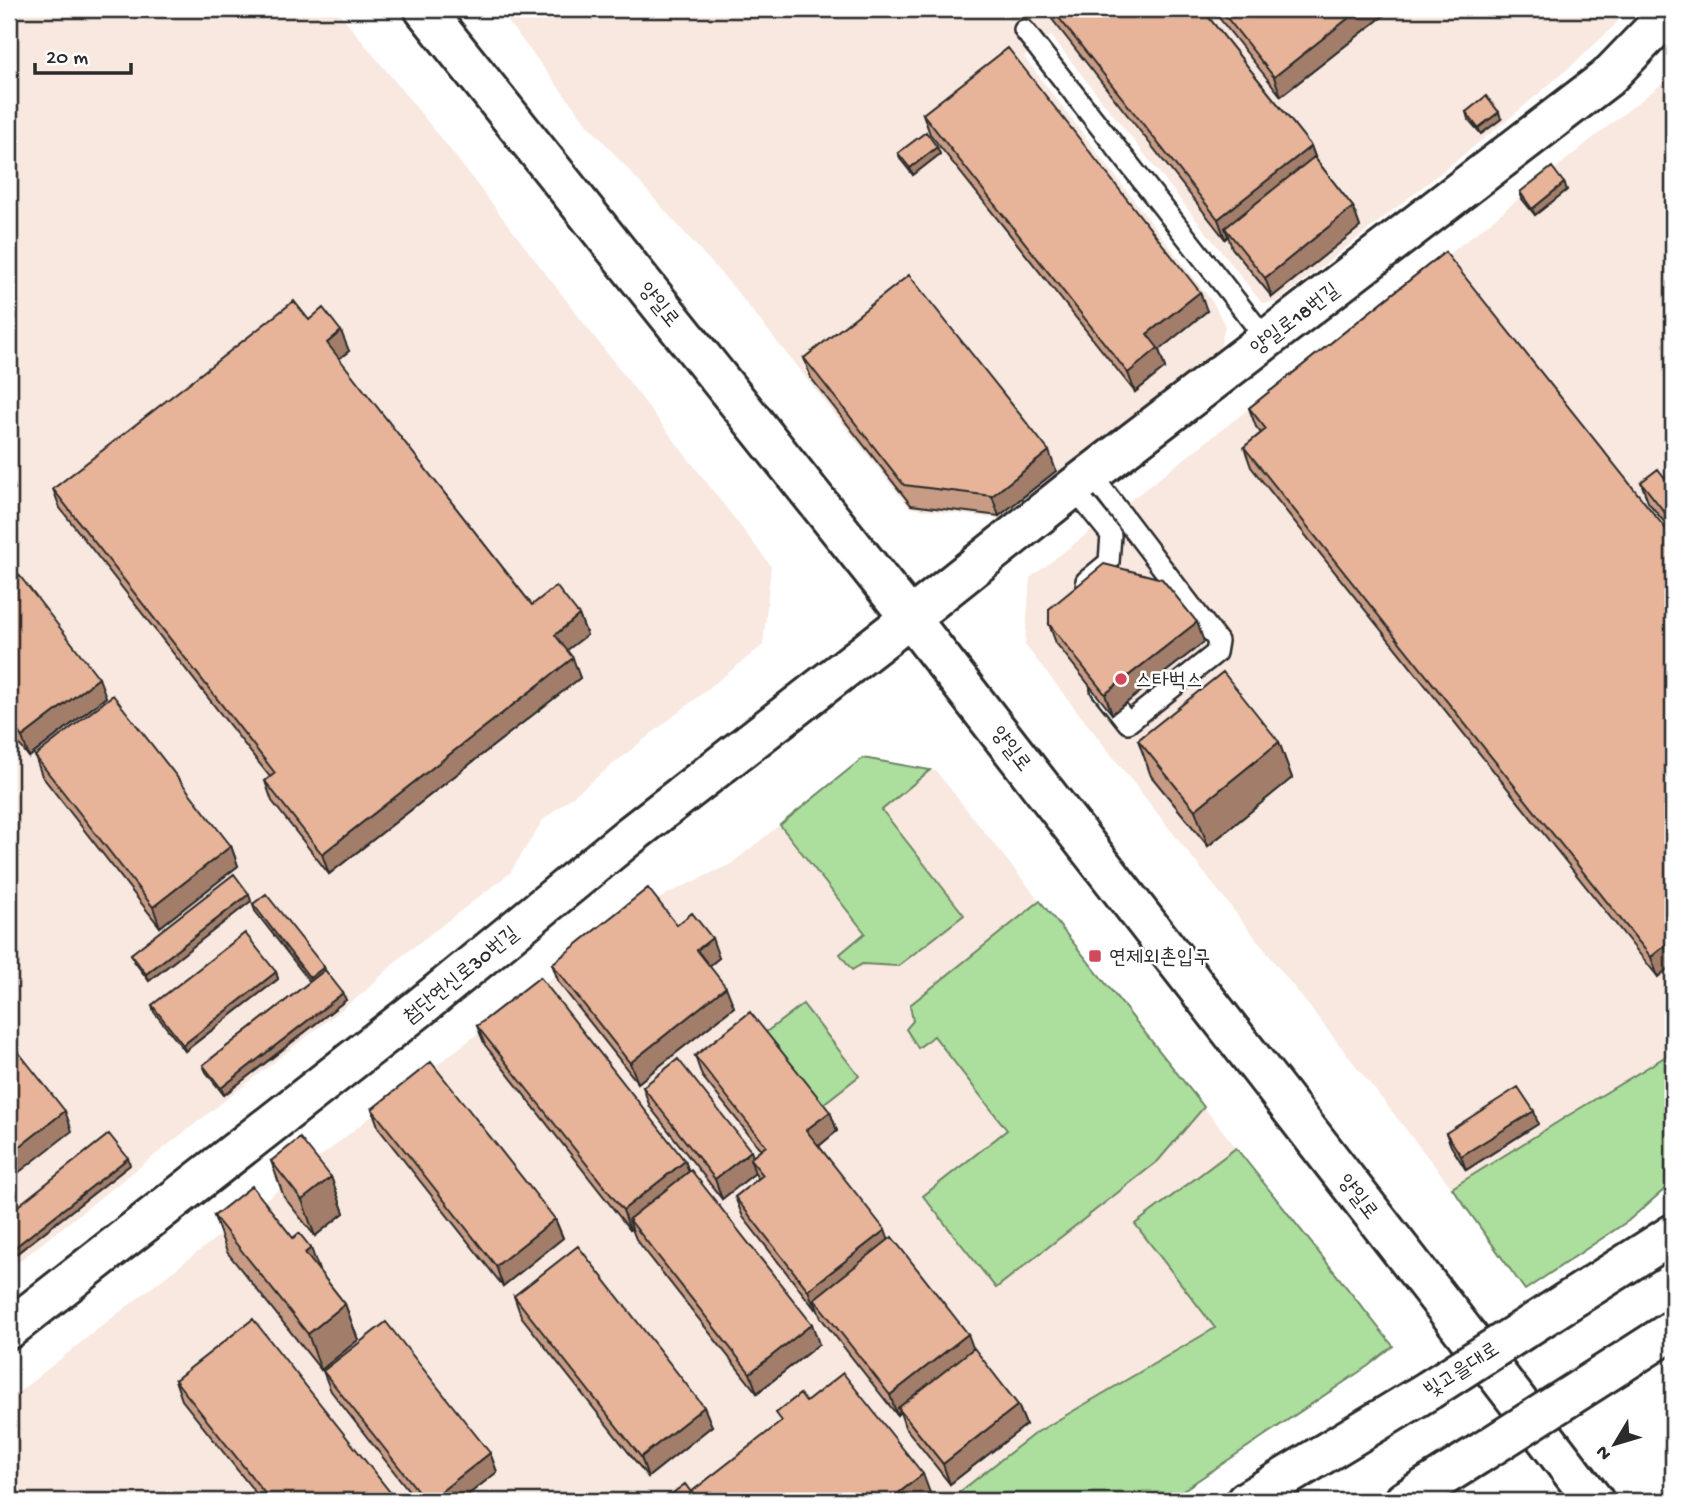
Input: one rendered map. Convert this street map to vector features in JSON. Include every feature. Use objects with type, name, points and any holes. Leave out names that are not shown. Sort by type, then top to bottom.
[{"type":"main road","name":"양일로","points":[[424,9],[910,618],[1591,1498]]},
{"type":"main road","name":"양일로18번길","points":[[910,618],[1082,481],[1606,78],[1658,25],[1668,9]]},
{"type":"main road","name":"첨단연신로30번길","points":[[9,1329],[418,1009],[628,837],[910,618]]},
{"type":"main road","name":"빛고을대로","points":[[1246,1501],[1429,1390],[1673,1234]]},
{"type":"main road","points":[[1404,1501],[1673,1330]]},
{"type":"lane","points":[[1024,30],[1266,339]]},
{"type":"lane","points":[[1068,596],[1109,562],[1111,535],[1082,481]]},
{"type":"lane","points":[[1082,481],[1219,641],[1216,653],[1128,723],[1094,678]]},
{"type":"shaded area","points":[[9,9],[336,9],[445,143],[771,566],[763,645],[543,820],[510,873],[403,955],[364,992],[9,1269]]},
{"type":"shaded area","points":[[498,9],[1627,9],[1614,26],[1578,60],[1511,117],[1277,302],[1262,303],[1051,36],[1024,57],[1214,304],[1225,326],[1220,347],[1000,519],[910,508],[734,288],[584,120]]},
{"type":"shaded area","points":[[1673,73],[1673,1052],[1452,1188],[1025,645],[1030,578],[1489,223]]},
{"type":"shaded area","points":[[863,758],[936,771],[1328,1263],[1034,1434],[948,1501],[9,1501],[9,1400],[421,1077],[640,910],[731,864]]},
{"type":"green space","points":[[863,758],[930,770],[882,810],[964,915],[898,966],[862,964],[852,970],[840,954],[865,933],[780,825]]},
{"type":"green space","points":[[1040,901],[1204,1107],[1158,1161],[996,1288],[923,1196],[1007,1130],[934,1036],[918,1048],[906,1029],[913,1021],[910,1005]]},
{"type":"green space","points":[[803,1004],[859,1076],[818,1108],[761,1036]]},
{"type":"green space","points":[[1673,1052],[1673,1182],[1628,1221],[1525,1290],[1452,1188]]},
{"type":"green space","points":[[1236,1148],[1393,1346],[1368,1366],[1167,1501],[948,1501],[1034,1434],[1215,1328],[1135,1224]]},
{"type":"building","points":[[1052,9],[1202,9],[1311,146],[1218,219]]},
{"type":"building","points":[[1220,9],[1360,9],[1274,77]]},
{"type":"building","points":[[1008,48],[1200,292],[1147,334],[1158,348],[1128,373],[923,114]]},
{"type":"building","points":[[1486,96],[1499,112],[1478,128],[1466,112]]},
{"type":"building","points":[[926,132],[937,147],[910,168],[898,153]]},
{"type":"building","points":[[1314,157],[1353,207],[1265,278],[1225,228]]},
{"type":"building","points":[[1552,167],[1564,183],[1532,209],[1520,192]]},
{"type":"building","points":[[1445,252],[1673,538],[1673,939],[1651,957],[1244,447],[1266,429],[1249,408]]},
{"type":"building","points":[[909,275],[1049,451],[992,496],[904,485],[804,358]]},
{"type":"building","points":[[294,301],[309,320],[323,308],[341,331],[327,343],[532,605],[556,586],[579,615],[555,635],[573,658],[322,854],[265,781],[275,773],[53,489]]},
{"type":"building","points":[[1658,469],[1665,478],[1673,471],[1673,523],[1641,482]]},
{"type":"building","points":[[9,562],[99,678],[22,737],[9,720]]},
{"type":"building","name":"스타벅스","points":[[1104,564],[1162,579],[1197,622],[1105,694],[1049,624],[1049,609]]},
{"type":"building","points":[[1223,672],[1279,742],[1195,810],[1138,740]]},
{"type":"building","points":[[113,695],[231,846],[153,907],[35,756]]},
{"type":"building","points":[[234,874],[249,894],[146,974],[131,954]]},
{"type":"building","points":[[648,888],[677,925],[692,913],[712,938],[697,950],[726,987],[630,1063],[552,964]]},
{"type":"building","points":[[266,894],[324,967],[310,978],[253,904]]},
{"type":"building","points":[[245,933],[276,972],[183,1045],[152,1005]]},
{"type":"building","points":[[325,970],[343,993],[221,1088],[203,1065]]},
{"type":"building","points":[[540,977],[685,1161],[623,1210],[477,1026]]},
{"type":"building","points":[[750,1012],[830,1112],[806,1130],[885,1230],[808,1290],[735,1197],[763,1175],[750,1159],[766,1146],[695,1056]]},
{"type":"building","points":[[12,1044],[65,1111],[9,1155],[9,1047]]},
{"type":"building","points":[[678,1059],[751,1151],[715,1179],[643,1087]]},
{"type":"building","points":[[431,1062],[555,1219],[496,1266],[372,1109]]},
{"type":"building","points":[[1518,1087],[1534,1111],[1461,1156],[1446,1133]]},
{"type":"building","points":[[109,1134],[128,1158],[14,1248],[9,1241],[9,1213]]},
{"type":"building","points":[[300,1138],[331,1177],[302,1200],[271,1161]]},
{"type":"building","points":[[691,1170],[812,1324],[750,1373],[629,1219]]},
{"type":"building","points":[[252,1186],[293,1238],[299,1233],[311,1248],[305,1253],[345,1304],[308,1334],[214,1216]]},
{"type":"building","points":[[892,1237],[968,1334],[890,1395],[814,1299]]},
{"type":"building","points":[[578,1246],[704,1407],[641,1457],[514,1296]]},
{"type":"building","points":[[253,1319],[397,1501],[271,1501],[175,1380]]},
{"type":"building","points":[[386,1322],[490,1453],[429,1501],[426,1501],[323,1371]]},
{"type":"building","points":[[974,1348],[1018,1405],[943,1464],[898,1408]]},
{"type":"building","points":[[843,1373],[923,1474],[888,1501],[662,1501],[685,1484],[691,1492],[782,1421],[776,1413],[800,1394],[806,1402]]},
{"type":"place","name":"스타벅스","points":[[1121,679]]},
{"type":"place","name":"연제외촌입구","points":[[1095,956]]}]
